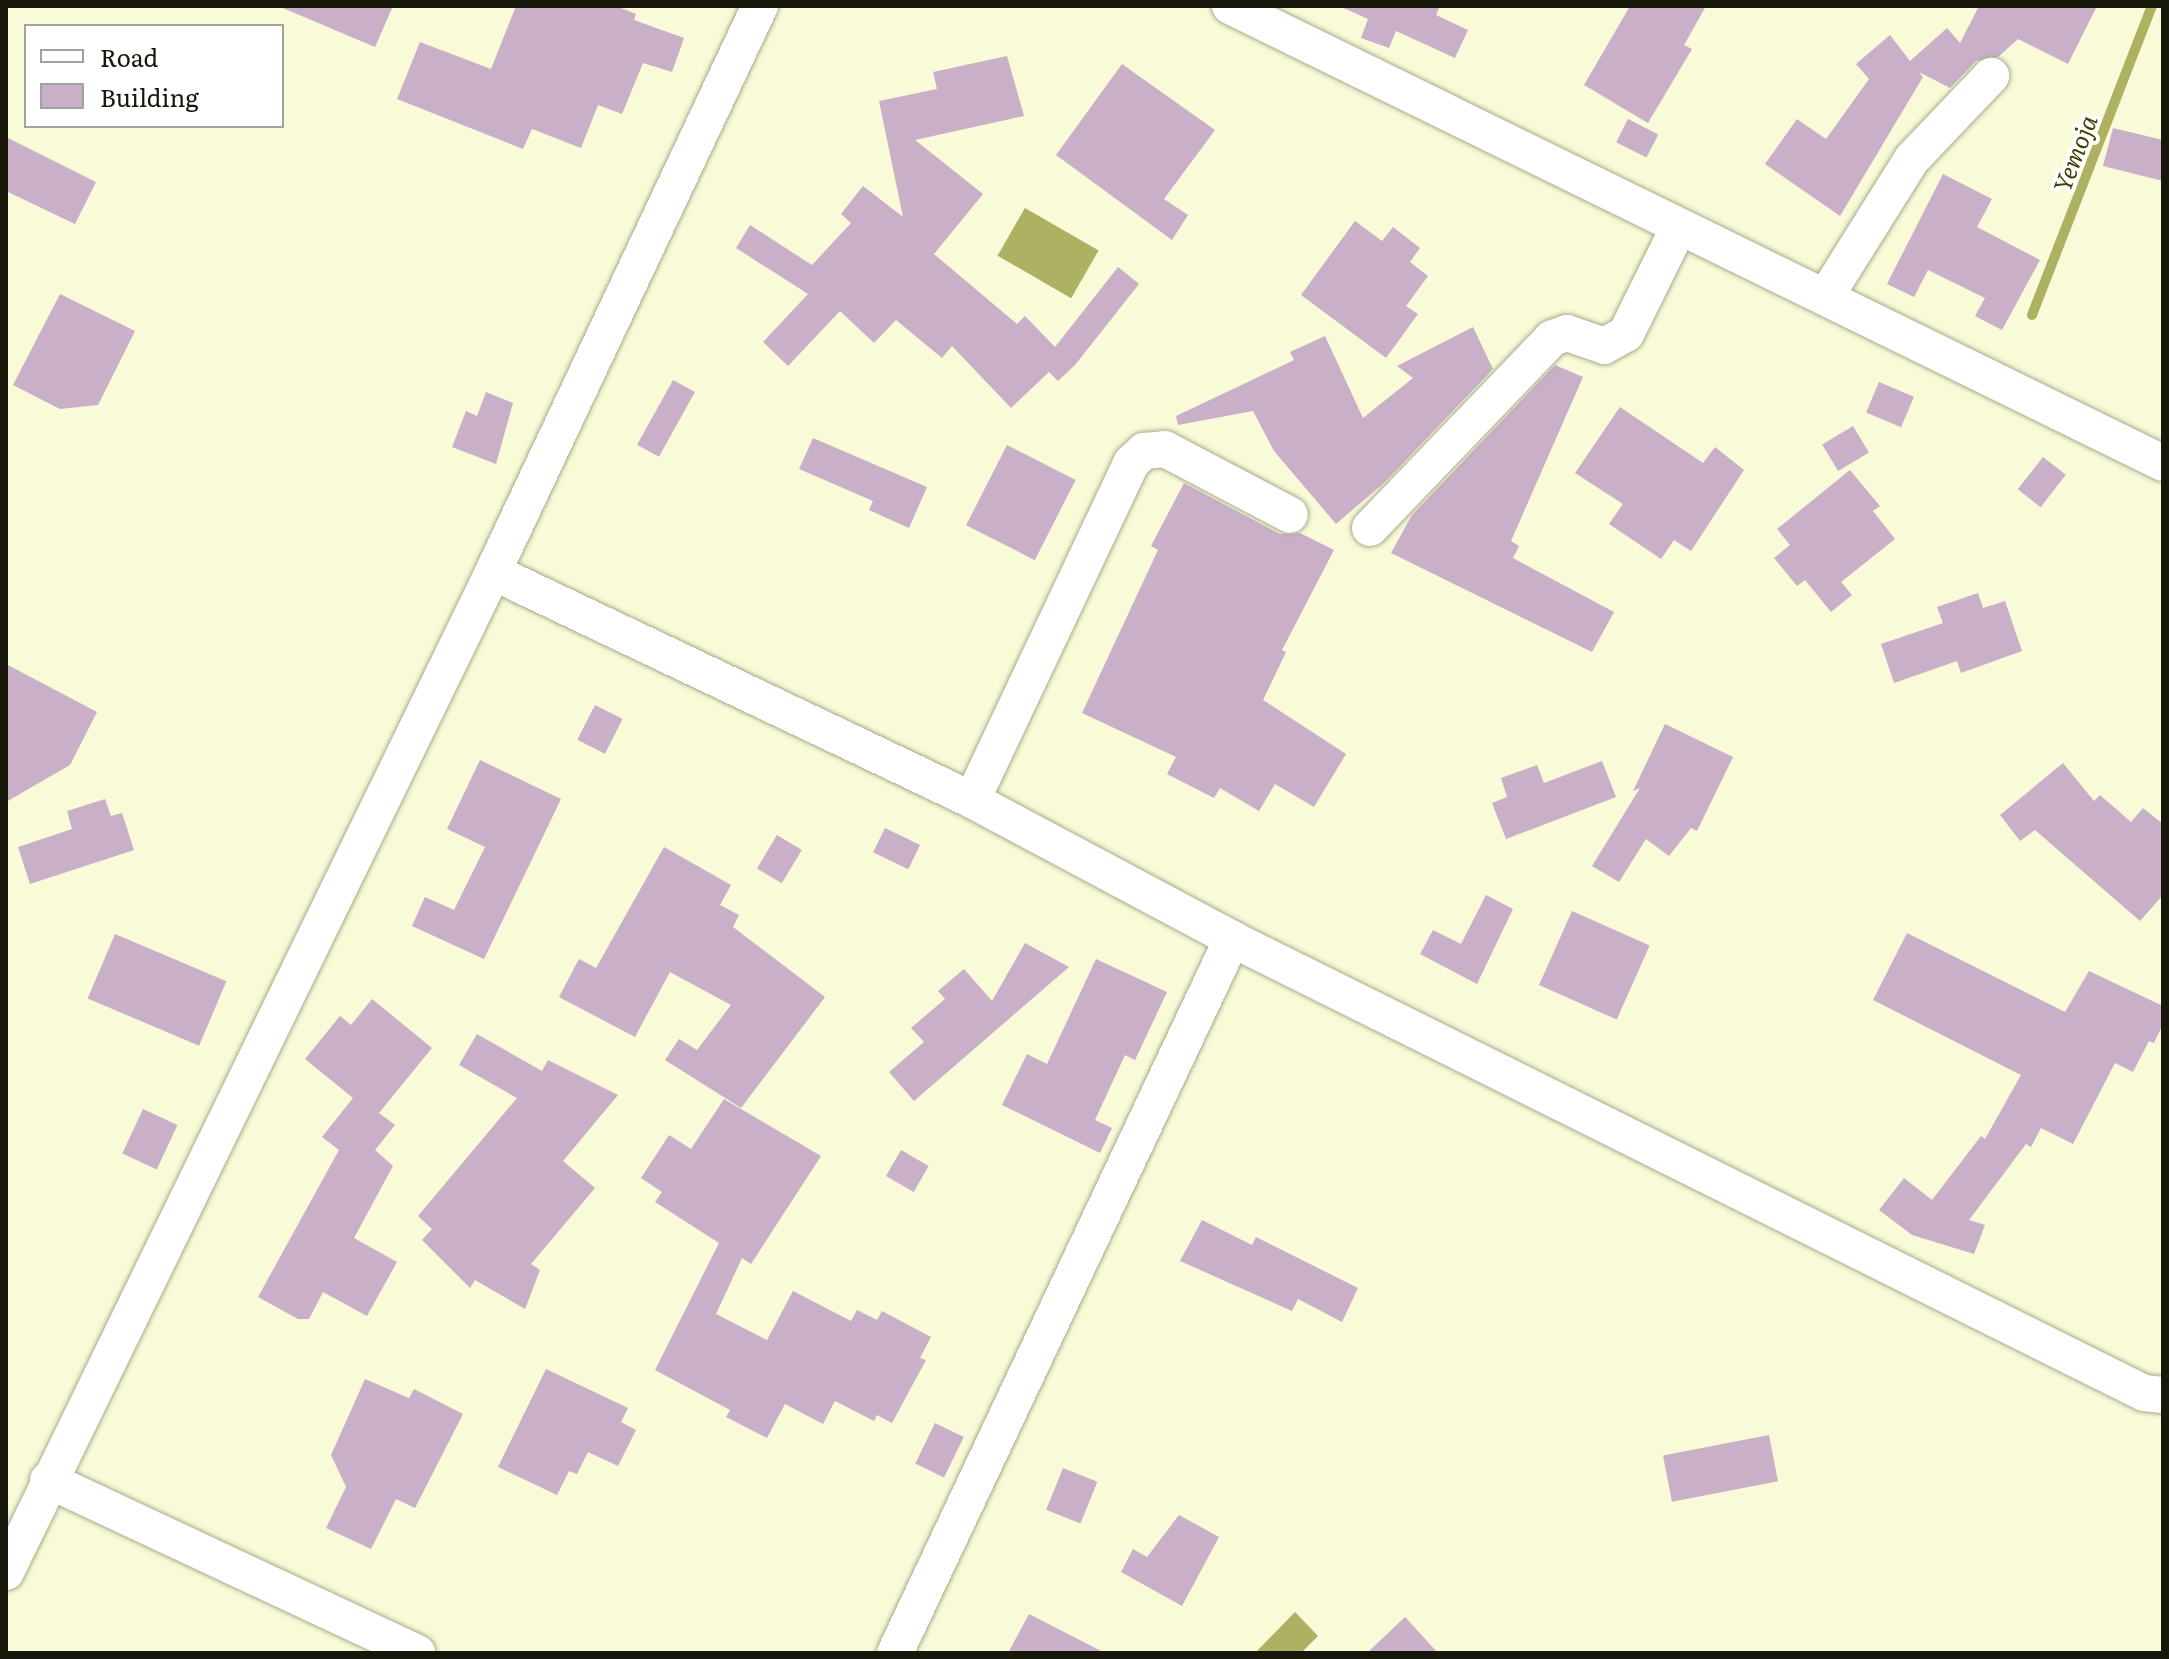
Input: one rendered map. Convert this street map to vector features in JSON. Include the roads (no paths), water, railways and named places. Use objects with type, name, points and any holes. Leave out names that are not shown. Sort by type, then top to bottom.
[{"type":"street","points":[[6,1572],[48,1480],[493,572],[760,6]]},
{"type":"street","points":[[1230,6],[1678,229],[1826,296],[2163,463]]},
{"type":"street","points":[[1826,296],[1912,159],[1991,76]]},
{"type":"street","points":[[1370,528],[1552,338],[1567,333],[1604,346],[1626,334],[1678,229]]},
{"type":"street","points":[[972,800],[1131,463],[1144,451],[1165,449],[1290,515]]},
{"type":"street","points":[[493,572],[972,800],[1232,939],[2144,1393],[2163,1395]]},
{"type":"street","points":[[895,1653],[1232,939]]},
{"type":"street","points":[[48,1480],[417,1653]]},
{"type":"waterway","name":"Yemoja","points":[[2032,315],[2152,6]]}]
